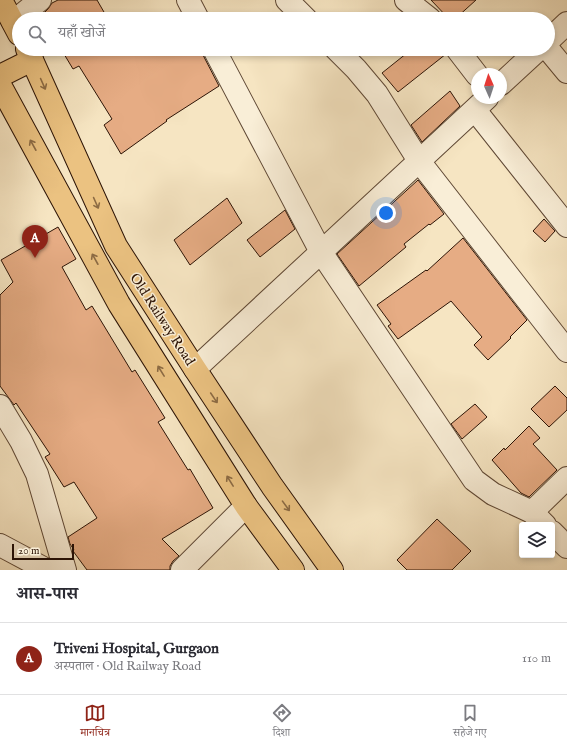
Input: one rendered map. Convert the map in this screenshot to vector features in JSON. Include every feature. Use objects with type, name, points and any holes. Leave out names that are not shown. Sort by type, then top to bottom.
[{"type":"main road","points":[[2,0],[12,20]]},
{"type":"main road","points":[[0,76],[26,56]]},
{"type":"main road","name":"Old Railway Road","points":[[30,56],[116,246],[272,486],[332,570]]},
{"type":"main road","name":"Old Railway Road","points":[[3,97],[119,304],[246,506],[293,570]]},
{"type":"street","points":[[30,12],[40,0]]},
{"type":"street","points":[[188,0],[194,12]]},
{"type":"street","points":[[287,0],[299,12]]},
{"type":"street","points":[[406,0],[421,12]]},
{"type":"street","points":[[555,34],[567,23]]},
{"type":"street","points":[[218,56],[321,252],[474,480],[493,494],[538,519],[567,478]]},
{"type":"street","points":[[343,56],[377,94],[420,160],[567,351]]},
{"type":"street","points":[[462,56],[472,68]]},
{"type":"street","points":[[507,78],[531,56]]},
{"type":"street","points":[[554,56],[567,72]]},
{"type":"street","points":[[195,369],[481,104],[567,226]]},
{"type":"street","points":[[0,406],[21,441],[37,474],[65,570]]},
{"type":"street","points":[[182,570],[246,506]]},
{"type":"street","points":[[555,535],[567,547]]},
{"type":"street","points":[[0,545],[47,570]]},
{"type":"building","points":[[58,0],[97,0],[104,12],[45,12],[52,3]]},
{"type":"building","points":[[431,0],[476,0],[463,12],[442,12]]},
{"type":"building","points":[[65,56],[204,56],[219,86],[166,120],[167,121],[121,154],[104,125],[112,119],[79,66],[73,69]]},
{"type":"building","points":[[403,56],[443,56],[398,92],[382,73]]},
{"type":"building","points":[[450,91],[460,106],[422,142],[411,125]]},
{"type":"building","points":[[418,180],[444,214],[404,244],[406,247],[359,286],[337,254]]},
{"type":"building","points":[[227,198],[242,223],[190,265],[174,240]]},
{"type":"building","points":[[285,210],[295,229],[260,257],[247,240]]},
{"type":"building","points":[[544,219],[555,231],[545,242],[533,231]]},
{"type":"building","points":[[58,227],[76,259],[62,267],[86,310],[92,306],[132,372],[135,370],[165,418],[158,422],[188,470],[190,469],[213,508],[162,539],[179,556],[173,561],[170,566],[170,570],[87,570],[73,551],[74,550],[68,537],[97,518],[74,482],[64,487],[45,457],[50,454],[16,403],[14,405],[0,386],[0,295],[13,282],[1,260]]},
{"type":"building","points":[[463,238],[527,320],[488,360],[474,345],[482,337],[451,301],[398,339],[388,326],[391,324],[377,305],[426,270],[427,271]]},
{"type":"building","points":[[555,386],[567,398],[567,410],[549,427],[531,409]]},
{"type":"building","points":[[475,404],[487,417],[462,439],[451,424]]},
{"type":"building","points":[[529,426],[540,438],[533,444],[557,470],[529,497],[521,493],[492,460],[504,448],[505,450]]},
{"type":"building","points":[[437,519],[471,551],[452,570],[407,570],[397,560]]},
{"type":"place","name":"Triveni Hospital, Gurgaon","points":[[35,258]]}]
